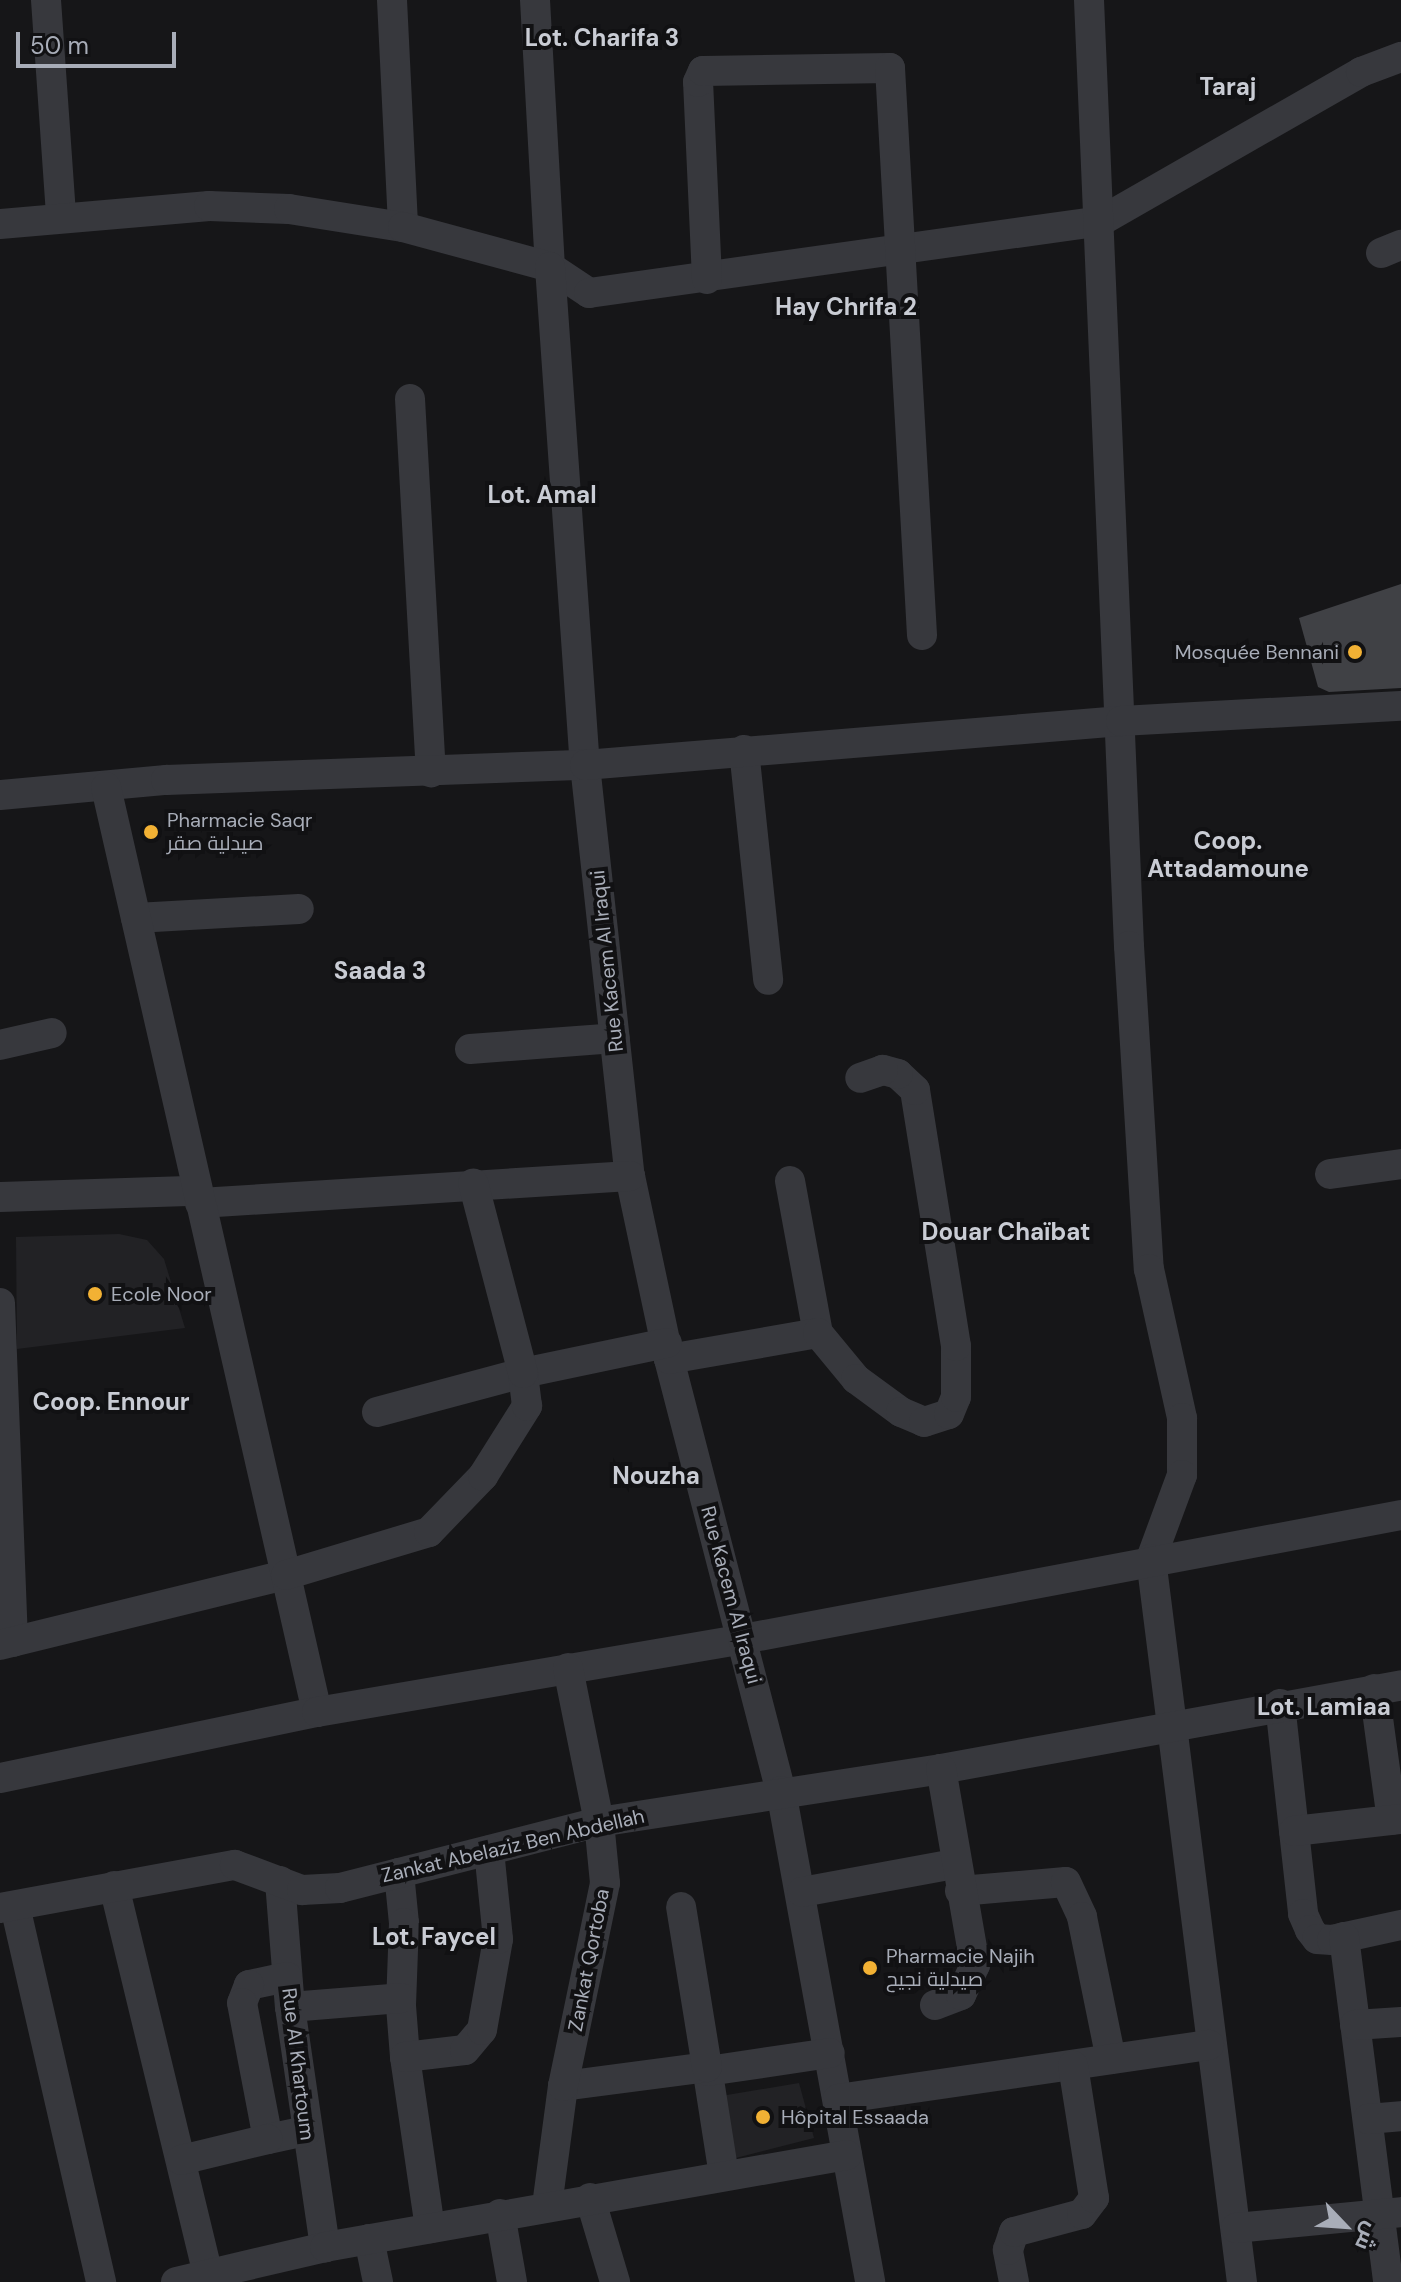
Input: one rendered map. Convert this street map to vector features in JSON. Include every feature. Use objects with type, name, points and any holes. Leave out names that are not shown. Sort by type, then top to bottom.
[{"type":"street","points":[[46,0],[61,216]]},
{"type":"street","points":[[392,0],[403,227]]},
{"type":"street","name":"Rue Kacem Al Iraqui","points":[[535,0],[550,267],[585,765],[630,1176],[668,1351],[781,1791],[802,1892],[870,2282]]},
{"type":"street","points":[[1089,0],[1149,1269],[1182,1418],[1182,1475],[1151,1559],[1209,2045],[1242,2282]]},
{"type":"street","points":[[0,224],[61,216],[257,208],[403,227],[550,267],[589,293],[707,279],[1101,221],[1361,72],[1401,57]]},
{"type":"street","points":[[707,279],[698,82],[703,71],[890,68],[922,635]]},
{"type":"street","points":[[410,399],[431,772]]},
{"type":"street","points":[[0,795],[166,780],[585,765],[1121,721],[1401,706]]},
{"type":"street","points":[[744,750],[768,980]]},
{"type":"street","points":[[106,787],[317,1712]]},
{"type":"street","points":[[136,918],[299,909]]},
{"type":"street","points":[[0,1045],[52,1033]]},
{"type":"street","points":[[470,1049],[615,1038]]},
{"type":"street","points":[[790,1181],[818,1333],[856,1379],[901,1412],[924,1422],[949,1414],[956,1397],[956,1346],[915,1090],[898,1074],[883,1070],[860,1078]]},
{"type":"street","points":[[1330,1174],[1401,1164]]},
{"type":"street","points":[[2,1188],[198,1197],[630,1176]]},
{"type":"street","points":[[0,1303],[6,1643],[286,1575],[417,1537],[456,1510],[513,1435],[527,1406],[523,1373],[473,1183]]},
{"type":"street","points":[[377,1412],[523,1373],[818,1333]]},
{"type":"street","points":[[0,1778],[317,1712],[743,1639],[1151,1559],[1401,1515]]},
{"type":"street","name":"Zankat Qortoba","points":[[547,2206],[563,2086],[605,1883],[599,1822],[568,1668]]},
{"type":"street","points":[[1294,1831],[1396,1819],[1388,1687]]},
{"type":"street","name":"Zankat Abelaziz Ben Abdellah","points":[[8,1907],[235,1865],[318,1891],[599,1822],[781,1791],[941,1769],[1280,1704],[1388,1687]]},
{"type":"street","points":[[1280,1704],[1294,1831],[1310,1930],[1321,1940],[1401,1925]]},
{"type":"street","points":[[935,2005],[961,1995],[975,1965],[941,1769]]},
{"type":"street","points":[[405,2057],[465,2050],[482,2030],[498,1939],[489,1850]]},
{"type":"street","points":[[399,1873],[404,1923],[401,1998],[405,2057],[430,2228]]},
{"type":"street","points":[[802,1892],[958,1878],[1066,1882],[1082,1917],[1111,2059]]},
{"type":"street","name":"Rue Al Khartoum","points":[[280,1881],[289,1992],[306,2131],[325,2247]]},
{"type":"street","points":[[114,1886],[208,2274]]},
{"type":"street","points":[[8,1907],[101,2282]]},
{"type":"street","points":[[681,1907],[724,2175]]},
{"type":"street","points":[[1344,1937],[1368,2119],[1390,2213],[1388,2282]]},
{"type":"street","points":[[268,2139],[242,2003],[249,1985],[289,1992],[401,1998]]},
{"type":"street","points":[[1355,2025],[1401,2022]]},
{"type":"street","points":[[838,2099],[1209,2045]]},
{"type":"street","points":[[563,2086],[830,2053]]},
{"type":"street","points":[[1014,2282],[1008,2250],[1014,2232],[1082,2214],[1094,2198],[1073,2066]]},
{"type":"street","points":[[1368,2119],[1401,2116]]},
{"type":"street","points":[[181,2160],[306,2131]]},
{"type":"street","points":[[176,2282],[325,2247],[847,2155]]},
{"type":"street","points":[[590,2198],[615,2282]]},
{"type":"street","points":[[1236,2228],[1390,2213]]},
{"type":"street","points":[[500,2214],[512,2282]]},
{"type":"street","points":[[369,2239],[378,2282]]},
{"type":"shaded area","name":"Ecole Noor","points":[[119,1234],[147,1240],[164,1259],[185,1328],[17,1349],[16,1237]]},
{"type":"shaded area","name":"Hôpital Essaada","points":[[799,2083],[814,2138],[728,2160],[715,2097]]},
{"type":"building","name":"Mosquée Bennani","points":[[1401,584],[1401,688],[1329,692],[1318,687],[1299,618]]},
{"type":"place","name":"Mosquée Bennani","points":[[1355,652]]},
{"type":"place","name":"Pharmacie Saqr صيدلية صقر","points":[[151,832]]},
{"type":"place","name":"Ecole Noor","points":[[95,1294]]},
{"type":"place","name":"Pharmacie Najih صيدلية نجيح","points":[[870,1968]]},
{"type":"place","name":"Hôpital Essaada","points":[[763,2117]]},
{"type":"district","name":"Lot. Charifa 3","points":[[602,38]]},
{"type":"district","name":"Taraj","points":[[1228,87]]},
{"type":"district","name":"Hay Chrifa 2","points":[[846,307]]},
{"type":"district","name":"Lot. Amal","points":[[542,495]]},
{"type":"district","name":"Coop. Attadamoune","points":[[1228,855]]},
{"type":"district","name":"Saada 3","points":[[380,971]]},
{"type":"district","name":"Douar Chaïbat","points":[[1006,1232]]},
{"type":"district","name":"Coop. Ennour","points":[[111,1402]]},
{"type":"district","name":"Nouzha","points":[[656,1476]]},
{"type":"district","name":"Lot. Lamiaa","points":[[1324,1707]]},
{"type":"district","name":"Lot. Faycel","points":[[434,1937]]}]
